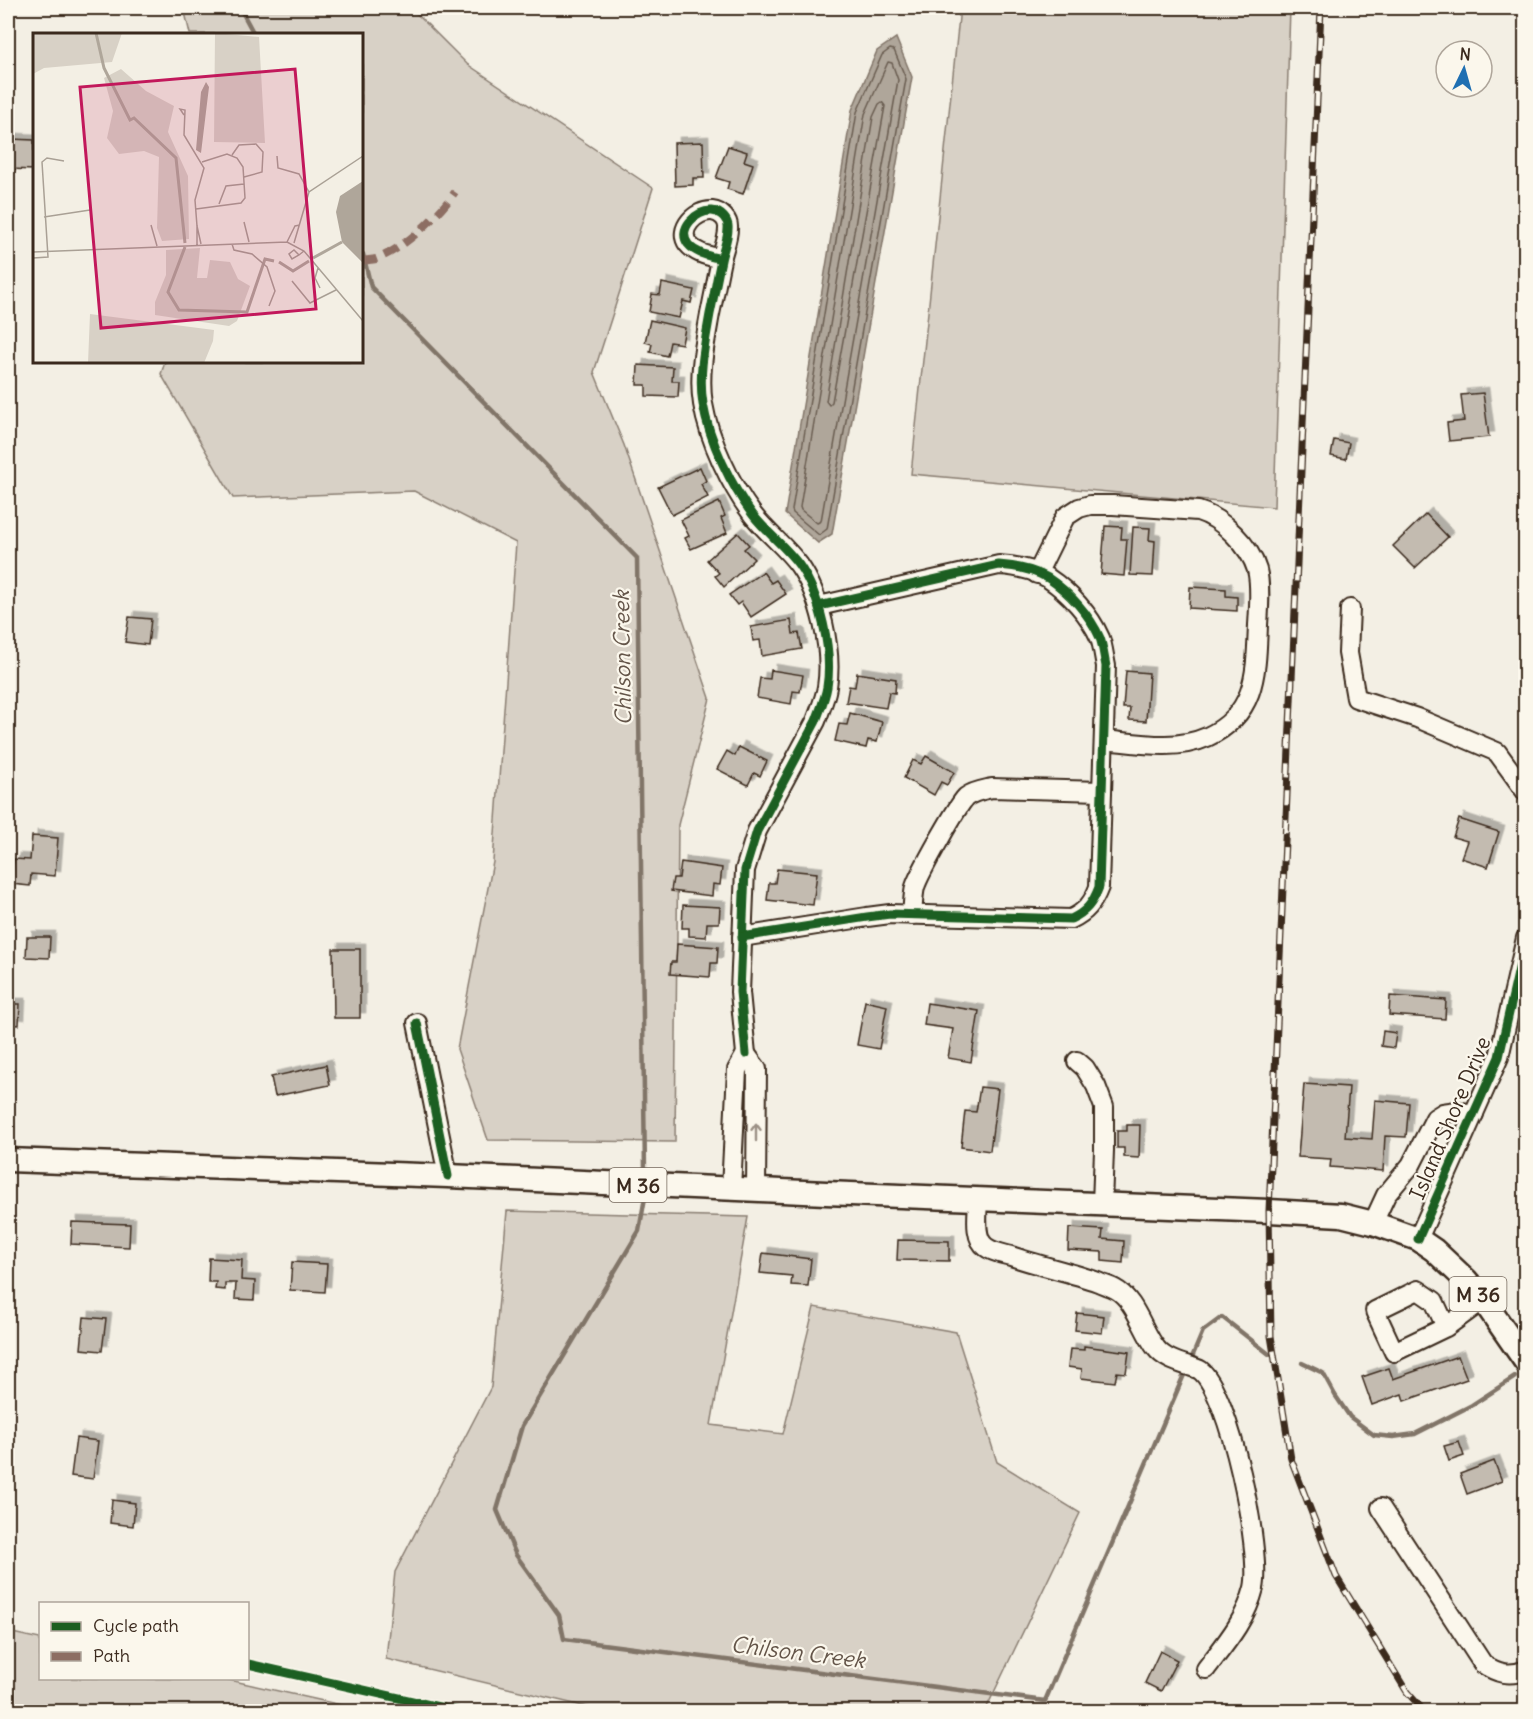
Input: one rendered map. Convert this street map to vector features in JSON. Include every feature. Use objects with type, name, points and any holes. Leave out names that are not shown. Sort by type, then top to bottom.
[{"type":"main road","name":"M 36","points":[[8,1160],[448,1176],[1341,1215],[1373,1223],[1418,1239],[1443,1258],[1483,1300],[1526,1362]]},
{"type":"street","points":[[721,259],[703,354],[701,384],[706,415],[724,468],[740,497],[754,516],[799,565],[811,587],[819,606],[828,651],[828,686],[816,721],[757,831],[745,870],[740,992],[746,1054],[757,1069],[756,1190]]},
{"type":"street","points":[[1037,574],[1065,518],[1079,508],[1090,505],[1198,511],[1208,514],[1220,521],[1243,544],[1253,559],[1258,572],[1257,668],[1250,696],[1239,713],[1222,728],[1206,737],[1180,744],[1104,740]]},
{"type":"street","points":[[742,938],[890,914],[1071,919],[1088,908],[1099,887],[1106,666],[1101,640],[1091,621],[1071,596],[1047,578],[1015,566],[999,565],[819,606]]},
{"type":"street","points":[[1350,609],[1348,653],[1356,698],[1417,718],[1497,752],[1526,792]]},
{"type":"street","points":[[912,915],[915,886],[965,798],[975,792],[992,788],[1102,790]]},
{"type":"street","name":"Island Shore Drive","points":[[1418,1239],[1499,1057],[1526,938]]},
{"type":"street","points":[[417,1023],[448,1176]]},
{"type":"street","points":[[731,1189],[737,1070],[746,1054]]},
{"type":"street","points":[[1077,1061],[1085,1068],[1096,1086],[1104,1107],[1102,1204]]},
{"type":"street","points":[[1373,1223],[1386,1195],[1411,1165],[1435,1118],[1443,1113],[1457,1111],[1474,1114]]},
{"type":"street","points":[[978,1199],[979,1237],[982,1244],[987,1248],[1019,1259],[1065,1271],[1117,1289],[1128,1301],[1157,1350],[1173,1360],[1200,1370],[1216,1393],[1231,1431],[1252,1531],[1256,1565],[1255,1584],[1250,1601],[1236,1630],[1206,1669]]},
{"type":"street","points":[[1446,1327],[1483,1300]]},
{"type":"street","points":[[1381,1508],[1483,1664],[1494,1671],[1515,1675],[1526,1670]]},
{"type":"shaded area","points":[[184,8],[411,8],[467,64],[653,188],[594,372],[624,445],[710,698],[678,825],[675,1142],[488,1140],[457,1049],[493,862],[516,543],[414,491],[233,498],[161,374],[165,363],[363,363],[363,33],[190,33]]},
{"type":"shaded area","points":[[960,8],[1290,8],[1274,507],[911,474]]},
{"type":"shaded area","points":[[507,1211],[748,1217],[711,1425],[783,1434],[814,1307],[956,1332],[997,1462],[1080,1513],[985,1711],[604,1711],[386,1659],[395,1572],[491,1387]]},
{"type":"shaded area","points":[[8,1632],[39,1639],[39,1680],[229,1680],[368,1711],[8,1711]]},
{"type":"water","points":[[896,38],[912,77],[832,534],[818,543],[785,514],[852,110],[877,51]]},
{"type":"building","points":[[11,139],[33,140],[33,170],[10,169]]},
{"type":"building","points":[[703,142],[704,178],[693,178],[693,185],[675,186],[674,143]]},
{"type":"building","points":[[728,146],[747,152],[744,161],[753,164],[743,194],[727,189],[729,182],[716,178]]},
{"type":"building","points":[[662,283],[694,290],[691,303],[683,301],[679,318],[649,312],[652,294],[660,295]]},
{"type":"building","points":[[650,320],[685,328],[682,344],[670,342],[667,356],[650,352],[652,344],[645,342]]},
{"type":"building","points":[[638,365],[673,367],[672,381],[679,381],[678,397],[646,396],[646,385],[637,385]]},
{"type":"building","points":[[1483,393],[1489,437],[1449,441],[1447,423],[1464,421],[1461,395]]},
{"type":"building","points":[[1334,440],[1349,443],[1346,459],[1331,456]]},
{"type":"building","points":[[700,467],[706,481],[701,484],[708,497],[672,515],[658,487]]},
{"type":"building","points":[[719,502],[725,516],[721,518],[727,533],[691,549],[685,538],[689,536],[681,520]]},
{"type":"building","points":[[1426,514],[1448,537],[1415,568],[1393,546]]},
{"type":"building","points":[[1105,526],[1122,527],[1121,539],[1127,539],[1124,576],[1101,574]]},
{"type":"building","points":[[1133,527],[1150,528],[1149,540],[1155,541],[1153,576],[1130,575]]},
{"type":"building","points":[[738,533],[749,545],[744,549],[754,559],[724,587],[715,576],[719,573],[707,560]]},
{"type":"building","points":[[763,572],[771,583],[776,580],[786,594],[751,617],[741,602],[737,605],[729,595]]},
{"type":"building","points":[[1190,587],[1226,589],[1226,596],[1237,597],[1237,611],[1189,608]]},
{"type":"building","points":[[129,617],[151,619],[148,645],[125,642]]},
{"type":"building","points":[[791,620],[793,634],[799,633],[802,649],[762,656],[760,640],[753,641],[751,627]]},
{"type":"building","points":[[771,670],[803,675],[800,692],[793,691],[791,704],[757,698],[760,678],[770,679]]},
{"type":"building","points":[[1126,671],[1149,673],[1146,721],[1129,720],[1130,708],[1123,708]]},
{"type":"building","points":[[857,673],[896,679],[895,693],[889,692],[886,708],[846,702],[849,686],[855,687]]},
{"type":"building","points":[[850,713],[882,722],[877,742],[868,740],[866,748],[835,741],[839,724],[847,725]]},
{"type":"building","points":[[739,747],[767,761],[760,776],[754,773],[748,785],[717,769],[727,751],[735,756]]},
{"type":"building","points":[[926,756],[954,772],[947,785],[941,782],[934,795],[904,778],[913,760],[921,764]]},
{"type":"building","points":[[1459,819],[1499,832],[1488,867],[1461,858],[1467,841],[1453,837]]},
{"type":"building","points":[[32,836],[58,838],[55,876],[31,874],[30,886],[11,884],[14,859],[30,860]]},
{"type":"building","points":[[681,862],[722,868],[720,885],[713,884],[712,896],[671,891],[673,878],[679,878]]},
{"type":"building","points":[[777,869],[817,873],[813,905],[767,900],[769,883],[775,883]]},
{"type":"building","points":[[683,905],[720,907],[719,923],[707,923],[706,937],[689,936],[689,928],[682,928]]},
{"type":"building","points":[[27,937],[50,937],[49,958],[26,957]]},
{"type":"building","points":[[677,944],[718,947],[717,963],[711,963],[710,977],[670,974],[671,962],[676,962]]},
{"type":"building","points":[[333,949],[360,949],[360,1018],[334,1018]]},
{"type":"building","points":[[1390,996],[1446,1000],[1445,1019],[1389,1015]]},
{"type":"building","points":[[865,1001],[887,1006],[879,1049],[857,1045]]},
{"type":"building","points":[[927,1003],[979,1011],[971,1062],[948,1058],[953,1029],[924,1025]]},
{"type":"building","points":[[8,1004],[20,1004],[19,1025],[8,1024]]},
{"type":"building","points":[[1383,1031],[1396,1033],[1394,1048],[1381,1046]]},
{"type":"building","points":[[326,1065],[330,1085],[275,1096],[271,1077]]},
{"type":"building","points":[[1304,1084],[1349,1087],[1345,1137],[1372,1139],[1375,1100],[1409,1103],[1406,1137],[1385,1136],[1383,1171],[1330,1167],[1331,1159],[1298,1157]]},
{"type":"building","points":[[980,1087],[998,1089],[990,1151],[961,1147],[965,1111],[976,1112]]},
{"type":"building","points":[[1127,1125],[1140,1125],[1139,1158],[1124,1157],[1124,1148],[1117,1148],[1117,1131],[1127,1131]]},
{"type":"building","points":[[72,1222],[130,1224],[129,1247],[71,1244]]},
{"type":"building","points":[[1069,1228],[1103,1230],[1102,1239],[1124,1241],[1123,1263],[1102,1261],[1102,1252],[1068,1250]]},
{"type":"building","points":[[898,1240],[949,1241],[949,1261],[897,1260]]},
{"type":"building","points":[[763,1253],[811,1259],[808,1286],[791,1285],[792,1276],[760,1273]]},
{"type":"building","points":[[209,1258],[242,1260],[241,1280],[255,1281],[254,1300],[235,1299],[236,1283],[225,1283],[225,1290],[215,1289],[216,1282],[208,1282]]},
{"type":"building","points":[[292,1262],[327,1264],[325,1292],[290,1290]]},
{"type":"building","points":[[1077,1313],[1104,1316],[1102,1333],[1075,1330]]},
{"type":"building","points":[[84,1317],[106,1319],[102,1351],[81,1349]]},
{"type":"building","points":[[1084,1346],[1129,1352],[1126,1373],[1117,1372],[1115,1382],[1081,1378],[1082,1369],[1068,1367],[1070,1349],[1084,1350]]},
{"type":"building","points":[[1458,1356],[1467,1379],[1404,1401],[1402,1394],[1372,1405],[1362,1377],[1389,1368],[1393,1379]]},
{"type":"building","points":[[76,1438],[98,1441],[93,1479],[71,1476]]},
{"type":"building","points":[[1459,1442],[1464,1456],[1449,1461],[1444,1446]]},
{"type":"building","points":[[1494,1461],[1502,1481],[1467,1494],[1460,1474]]},
{"type":"building","points":[[112,1500],[135,1503],[133,1526],[110,1523]]},
{"type":"building","points":[[1160,1651],[1177,1660],[1161,1691],[1145,1683]]},
{"type":"waterway","name":"Chilson Creek","points":[[240,8],[253,33]]},
{"type":"waterway","name":"Chilson Creek","points":[[363,254],[371,287],[637,558],[645,1171]]},
{"type":"waterway","name":"Chilson Creek","points":[[646,1192],[639,1231],[522,1426],[497,1510],[516,1555],[559,1615],[564,1639],[1045,1701],[1186,1370]]},
{"type":"waterway","name":"Chilson Creek","points":[[1190,1362],[1203,1331],[1222,1317],[1269,1354]]},
{"type":"waterway","name":"Chilson Creek","points":[[1302,1363],[1323,1373],[1350,1417],[1374,1435],[1393,1437],[1415,1434],[1472,1405],[1515,1377]]},
{"type":"railway","points":[[1321,8],[1269,1211],[1271,1336],[1291,1459],[1336,1576],[1407,1692],[1425,1712]]},
{"type":"marked path","points":[[363,261],[376,259],[409,240],[430,221],[455,192]]},
{"type":"cycle path","points":[[721,259],[703,254],[688,244],[685,232],[694,217],[712,211],[724,217],[728,226],[703,359],[701,381],[706,418],[722,462],[745,503],[758,522],[794,558],[806,577],[819,607],[828,657],[827,687],[816,721],[757,831],[745,870],[740,992],[746,1054]]},
{"type":"cycle path","points":[[742,937],[890,914],[1071,919],[1088,906],[1099,887],[1106,666],[1096,629],[1071,597],[1043,575],[999,565],[819,606]]},
{"type":"cycle path","points":[[1418,1239],[1499,1057],[1526,938]]},
{"type":"cycle path","points":[[417,1023],[448,1176]]},
{"type":"cycle path","points":[[249,1664],[461,1712]]}]
